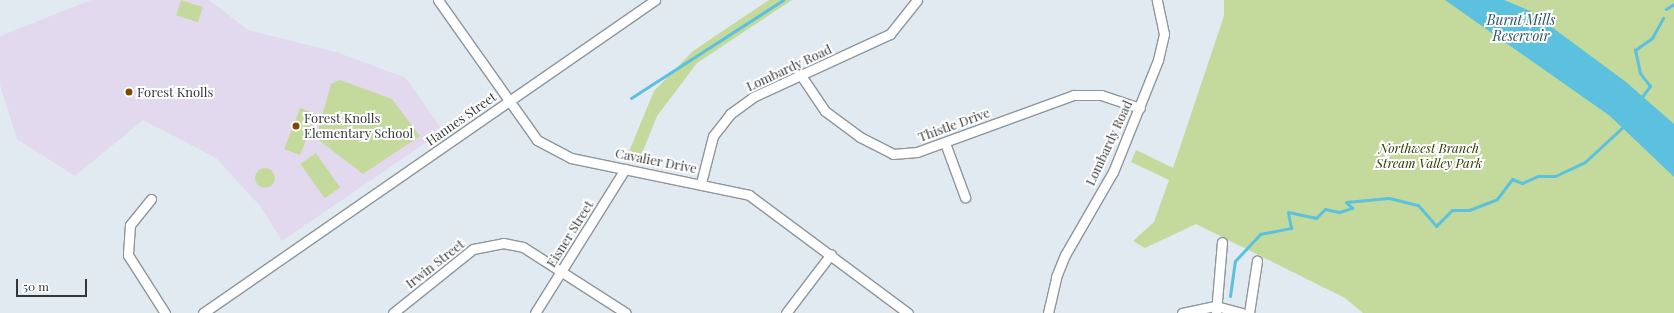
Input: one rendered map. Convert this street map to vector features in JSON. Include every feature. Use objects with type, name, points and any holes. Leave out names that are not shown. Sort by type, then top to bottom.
[{"type":"street","name":"Cavalier Drive","points":[[438,0],[528,132],[554,152],[625,169],[701,183],[749,195],[831,254],[908,313]]},
{"type":"street","name":"Hannes Street","points":[[203,313],[655,0]]},
{"type":"street","name":"Lombardy Road","points":[[701,183],[713,136],[730,114],[753,97],[802,77],[890,34],[918,0]]},
{"type":"street","name":"Lombardy Road","points":[[1048,313],[1056,277],[1065,255],[1112,172],[1140,108],[1164,34],[1157,0]]},
{"type":"street","name":"Thistle Drive","points":[[802,77],[825,111],[883,151],[917,152],[1074,96],[1101,95],[1140,108]]},
{"type":"street","points":[[945,143],[964,197]]},
{"type":"street","name":"Eisner Street","points":[[535,313],[625,169]]},
{"type":"street","points":[[151,199],[130,225],[128,255],[165,313]]},
{"type":"street","points":[[1216,310],[1222,242]]},
{"type":"street","name":"Irwin Street","points":[[393,313],[473,249],[493,243],[523,247],[563,270],[626,313]]},
{"type":"street","points":[[786,313],[831,254]]},
{"type":"street","points":[[1249,313],[1257,261]]},
{"type":"street","points":[[1182,313],[1216,310],[1242,313]]},
{"type":"shaded area","name":"Forest Knolls Elementary School","points":[[91,0],[209,0],[248,30],[336,52],[406,78],[443,131],[282,241],[260,206],[216,158],[143,120],[75,176],[17,139],[0,85],[0,36]]},
{"type":"green space","points":[[181,0],[203,7],[198,22],[176,15]]},
{"type":"green space","points":[[769,0],[792,0],[697,63],[657,116],[641,156],[628,154],[654,91],[693,51]]},
{"type":"green space","name":"Northwest Branch Stream Valley Park","points":[[1224,0],[1674,0],[1674,313],[1363,313],[1345,298],[1196,224],[1145,248],[1133,241],[1154,222],[1169,180],[1131,162],[1136,150],[1173,168],[1224,16]]},
{"type":"green space","points":[[340,80],[392,99],[420,136],[363,174],[316,138],[331,84]]},
{"type":"green space","points":[[300,108],[316,114],[300,155],[284,149]]},
{"type":"green space","points":[[316,153],[340,187],[325,198],[300,164]]},
{"type":"green space","points":[[265,168],[272,171],[275,178],[272,185],[265,188],[258,185],[255,178],[258,171]]},
{"type":"water","name":"Burnt Mills Reservoir","points":[[1445,0],[1504,0],[1530,11],[1626,82],[1674,124],[1674,177],[1610,116]]},
{"type":"waterway","points":[[631,98],[783,0]]},
{"type":"waterway","points":[[1666,9],[1674,4]]},
{"type":"waterway","points":[[1639,101],[1650,86],[1640,73],[1635,50],[1652,38],[1663,18]]},
{"type":"waterway","points":[[1230,296],[1235,261],[1260,234],[1291,228],[1288,212],[1316,218],[1325,209],[1339,212],[1352,208],[1346,202],[1389,198],[1418,205],[1436,226],[1452,210],[1469,210],[1497,199],[1512,179],[1522,183],[1538,176],[1555,176],[1585,162],[1625,125]]},
{"type":"place","name":"Forest Knolls","points":[[129,92]]},
{"type":"place","name":"Forest Knolls Elementary School","points":[[296,126]]}]
